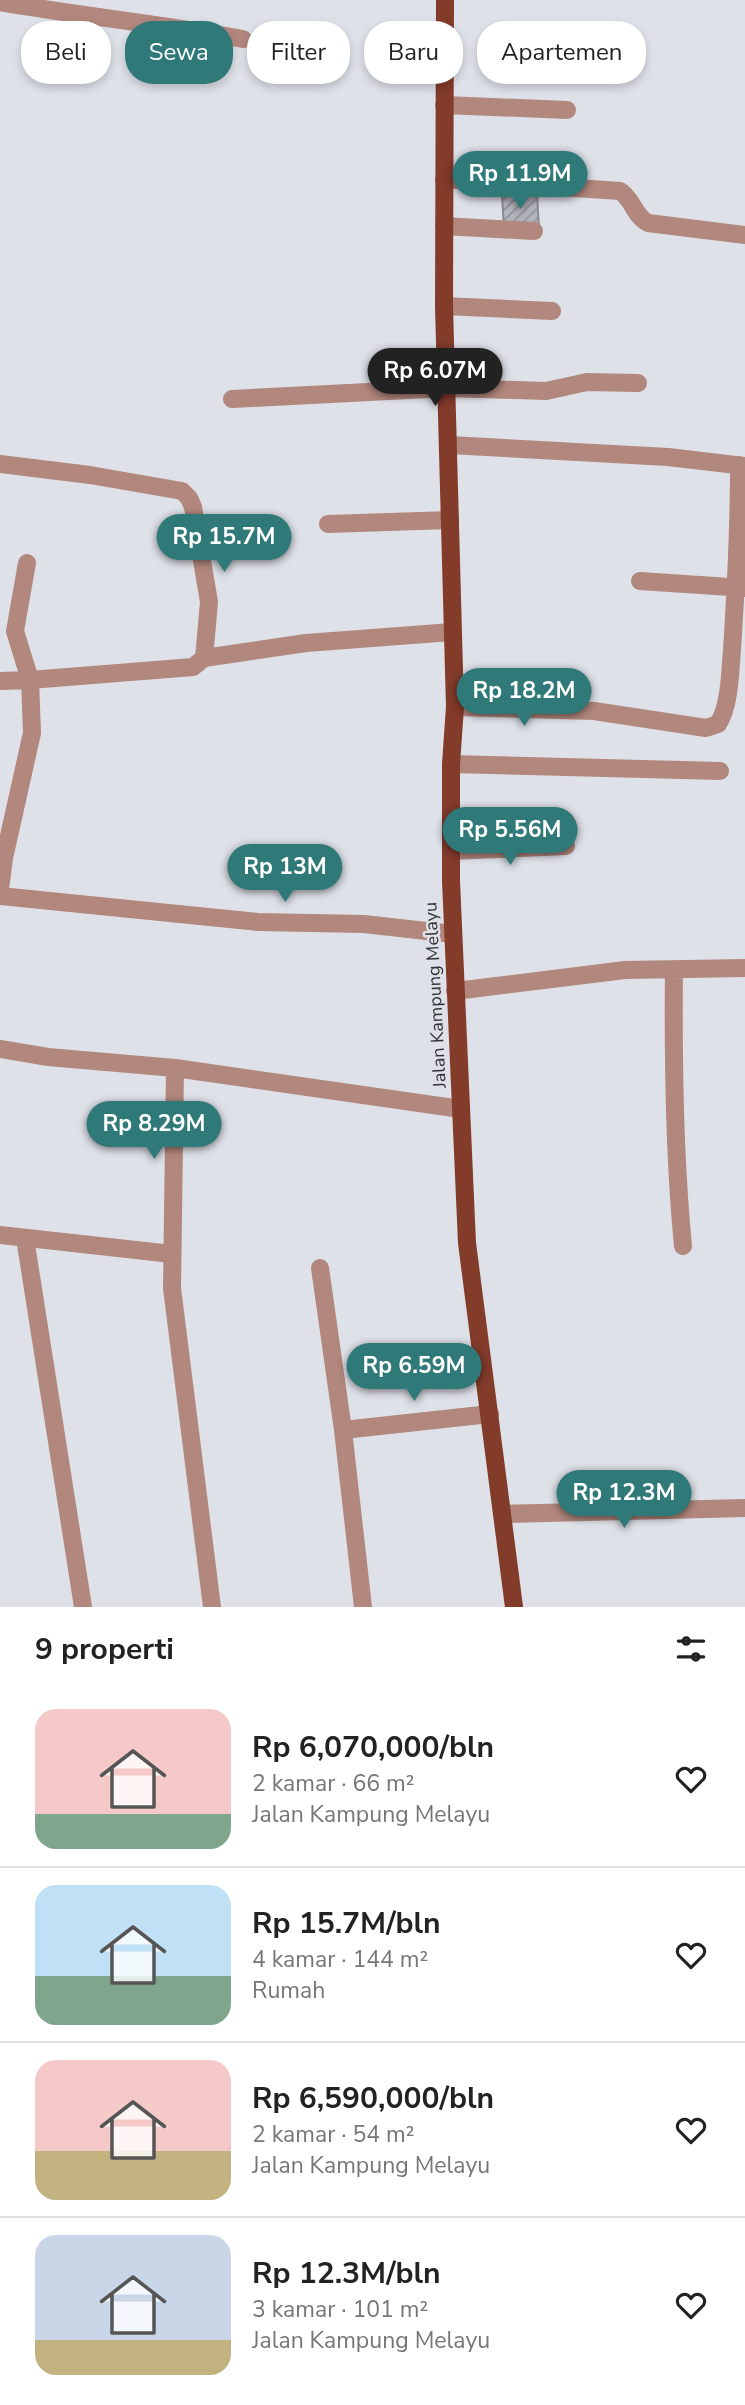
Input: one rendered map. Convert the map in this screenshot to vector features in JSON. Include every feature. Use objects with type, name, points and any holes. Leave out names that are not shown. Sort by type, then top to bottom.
[{"type":"main road","name":"Jalan Kampung Melayu","points":[[445,0],[444,306],[455,707],[451,851],[455,992],[467,1243],[513,1607]]},
{"type":"street","points":[[0,2],[243,39]]},
{"type":"street","points":[[444,105],[567,110]]},
{"type":"street","points":[[444,178],[620,191],[625,194],[639,217],[648,223],[745,235]]},
{"type":"street","points":[[444,226],[534,232]]},
{"type":"street","points":[[444,306],[551,311]]},
{"type":"street","points":[[232,399],[447,388],[546,391],[587,382],[638,383]]},
{"type":"street","points":[[449,445],[667,457],[742,466],[738,666],[722,719],[718,724],[706,727],[594,711],[455,707]]},
{"type":"street","points":[[0,464],[90,475],[182,491],[190,498],[209,603],[204,658]]},
{"type":"street","points":[[328,524],[450,520]]},
{"type":"street","points":[[0,889],[4,858],[32,733],[30,680],[15,631],[27,564]]},
{"type":"street","points":[[640,581],[741,587]]},
{"type":"street","points":[[0,681],[193,667],[204,658],[306,643],[452,632]]},
{"type":"street","points":[[452,764],[720,771]]},
{"type":"street","points":[[451,851],[566,846]]},
{"type":"street","points":[[0,896],[258,922],[364,924],[453,934]]},
{"type":"street","points":[[455,992],[625,970],[745,968]]},
{"type":"street","points":[[674,969],[673,1078],[677,1193],[682,1246]]},
{"type":"street","points":[[0,1049],[48,1057],[175,1068],[461,1109]]},
{"type":"street","points":[[175,1068],[172,1288],[212,1607]]},
{"type":"street","points":[[0,1235],[172,1254]]},
{"type":"street","points":[[25,1238],[83,1607]]},
{"type":"street","points":[[320,1268],[343,1430],[359,1605]]},
{"type":"street","points":[[343,1430],[490,1415]]},
{"type":"street","points":[[503,1514],[745,1508]]},
{"type":"building","points":[[537,193],[539,228],[504,229],[502,194]]}]
